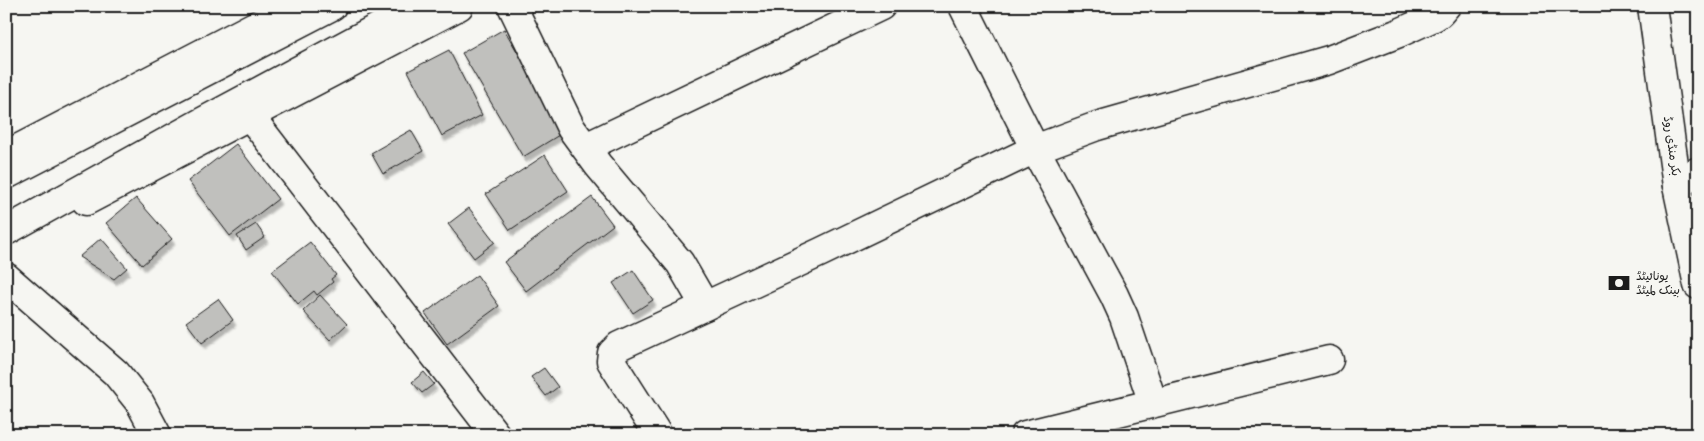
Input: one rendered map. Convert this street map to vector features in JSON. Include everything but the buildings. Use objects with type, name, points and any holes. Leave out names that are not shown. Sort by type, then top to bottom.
[{"type":"street","points":[[6,155],[293,6]]},
{"type":"street","points":[[6,175],[332,6]]},
{"type":"street","points":[[6,231],[193,127],[418,6]]},
{"type":"street","points":[[6,243],[459,6]]},
{"type":"street","points":[[512,6],[571,128],[643,220],[680,263],[705,306]]},
{"type":"street","points":[[586,147],[880,6]]},
{"type":"street","points":[[964,6],[1035,149],[1114,295],[1124,317],[1153,403]]},
{"type":"street","points":[[658,435],[611,361],[612,353],[619,346],[1035,149],[1097,126],[1329,60],[1399,33],[1434,17],[1446,6]]},
{"type":"street","name":"بکر منڈی روڈ","points":[[1652,6],[1688,179],[1698,285]]},
{"type":"street","points":[[250,116],[496,435]]},
{"type":"street","points":[[6,277],[116,372],[140,403],[157,435]]},
{"type":"street","points":[[1025,435],[1329,360]]},
{"type":"place","name":"یونائیٹڈ بینک لمیٹڈ","points":[[1619,283]]}]
